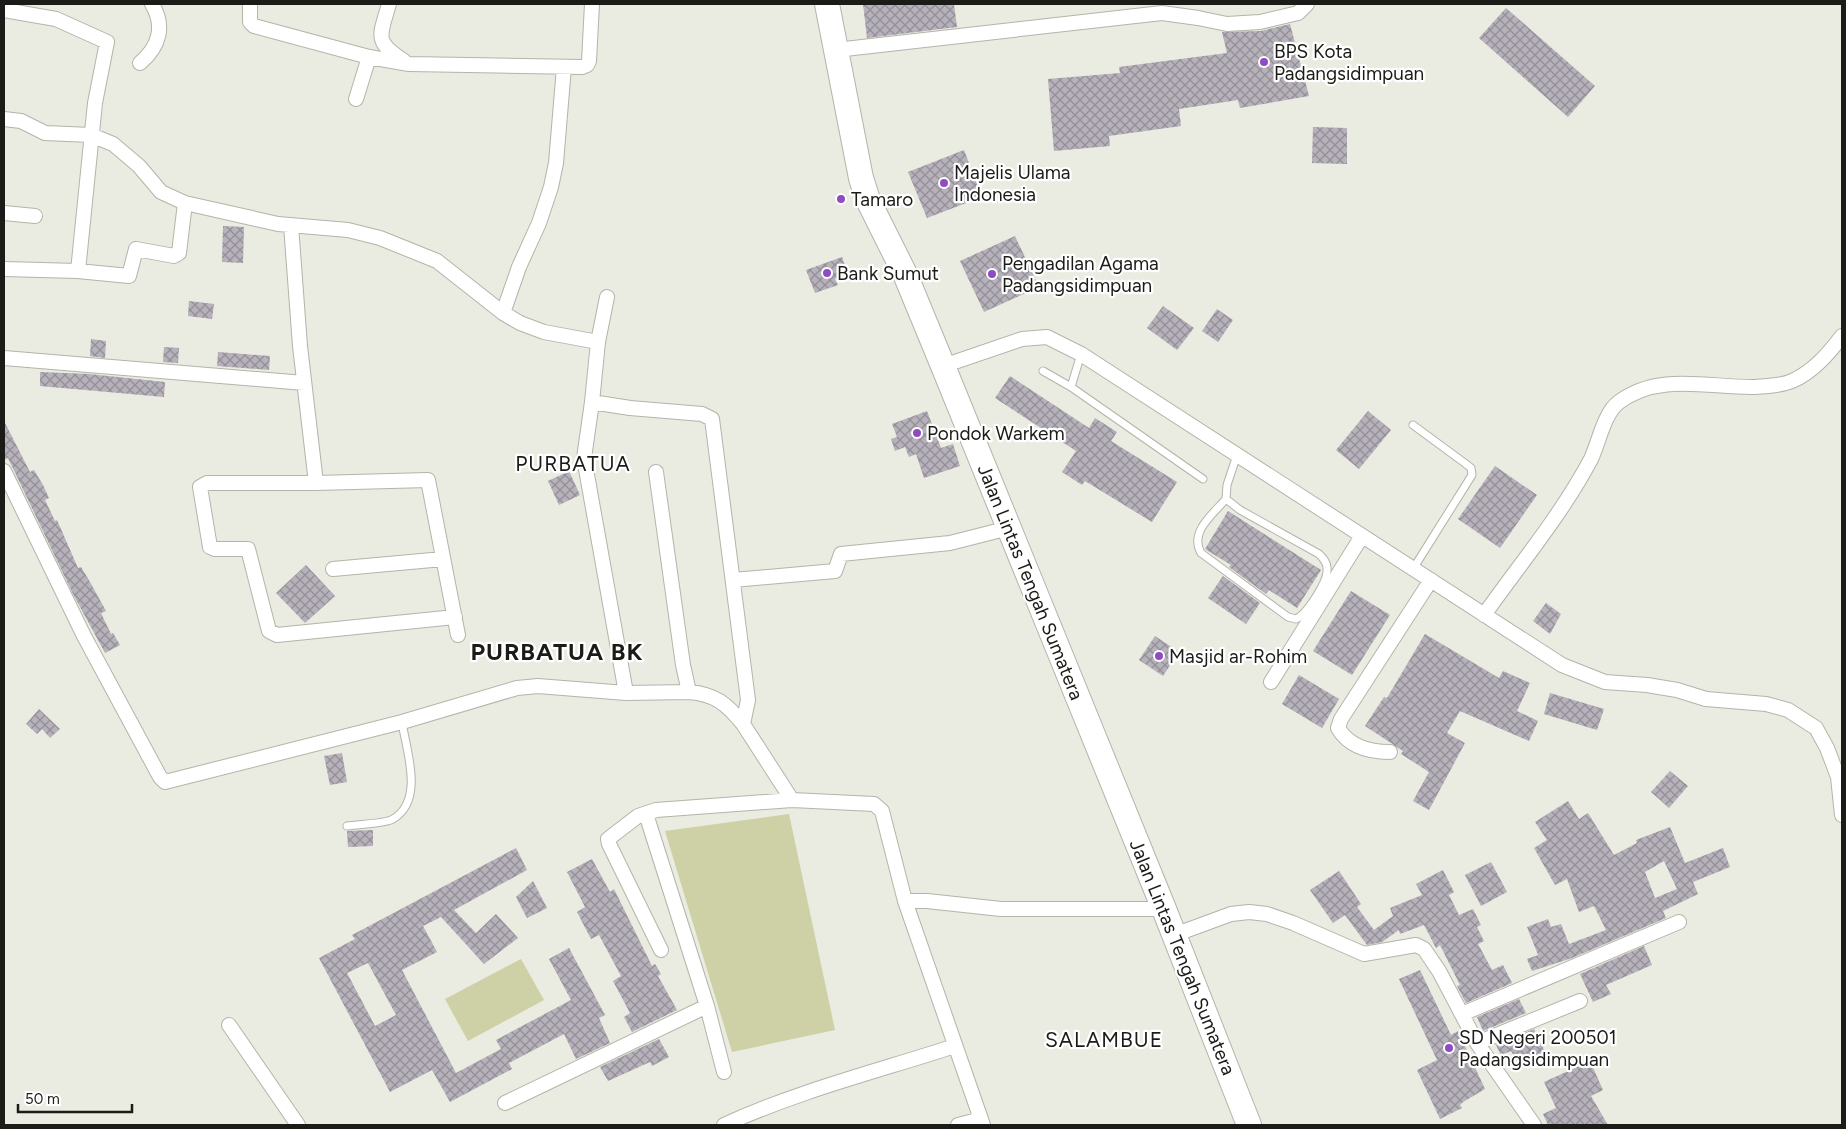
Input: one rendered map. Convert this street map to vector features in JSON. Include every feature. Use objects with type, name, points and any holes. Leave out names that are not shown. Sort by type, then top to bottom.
[{"type":"highway","name":"Jalan Lintas Tengah Sumatera","points":[[827,4],[860,178],[868,200],[905,274],[943,366],[1164,909],[1249,1125]]},
{"type":"street","points":[[140,63],[154,49],[160,33],[159,20],[152,4]]},
{"type":"street","points":[[250,4],[250,22],[254,26],[369,57],[409,64],[582,68],[588,64],[592,4]]},
{"type":"street","points":[[389,4],[381,32],[382,42],[385,47],[409,64]]},
{"type":"street","points":[[836,50],[1162,13],[1227,24],[1260,22],[1298,13],[1307,4]]},
{"type":"street","points":[[4,10],[56,19],[107,42],[91,135],[78,272]]},
{"type":"street","points":[[356,99],[369,57]]},
{"type":"street","points":[[503,313],[519,266],[545,208],[551,186],[556,163],[564,67]]},
{"type":"street","points":[[4,119],[21,121],[45,133],[91,135],[114,144],[139,166],[161,192],[185,203],[291,225],[371,234],[426,256],[447,268],[503,313],[520,323],[538,330],[598,342]]},
{"type":"street","points":[[4,269],[128,276],[136,249],[178,255],[181,249],[185,203]]},
{"type":"street","points":[[4,214],[35,216]]},
{"type":"street","points":[[291,225],[304,383],[316,483]]},
{"type":"street","points":[[607,297],[598,342],[584,458],[626,693]]},
{"type":"street","points":[[1484,615],[1566,500],[1591,458],[1609,416],[1618,403],[1639,390],[1672,383],[1742,387],[1773,386],[1792,381],[1828,354],[1842,336]]},
{"type":"street","points":[[943,366],[1022,339],[1047,337],[1081,354],[1562,665],[1604,682],[1647,685],[1706,699],[1766,704],[1788,710],[1816,728],[1827,748],[1838,777],[1842,815]]},
{"type":"street","points":[[4,358],[304,383]]},
{"type":"street","points":[[592,402],[630,408],[702,414],[712,419],[748,700],[743,724]]},
{"type":"street","points":[[4,471],[84,636],[162,780],[172,781],[402,722],[517,688],[538,686],[626,693],[689,692],[719,699],[727,704],[743,724],[792,800]]},
{"type":"street","points":[[656,472],[683,665],[689,692]]},
{"type":"street","points":[[455,616],[277,634],[268,631],[248,549],[215,549],[210,547],[200,487],[206,483],[427,480],[455,616],[458,635]]},
{"type":"street","points":[[733,580],[835,571],[841,554],[950,544],[1009,528]]},
{"type":"street","points":[[1271,682],[1362,536]]},
{"type":"street","points":[[333,569],[443,559]]},
{"type":"street","points":[[1390,752],[1375,752],[1358,746],[1344,738],[1338,728],[1341,719],[1431,580]]},
{"type":"street","points":[[661,950],[608,840],[612,834],[638,816],[680,807],[792,800],[869,803],[878,807],[882,811],[895,869],[905,901],[982,1122],[958,1125]]},
{"type":"street","points":[[646,814],[707,1006],[724,1072]]},
{"type":"street","points":[[905,901],[927,901],[1001,909],[1164,909]]},
{"type":"street","points":[[1174,935],[1231,914],[1248,912],[1267,914],[1293,923],[1364,954],[1416,945],[1424,949],[1477,1043],[1534,1125]]},
{"type":"street","points":[[1462,1014],[1679,922]]},
{"type":"street","points":[[1477,1043],[1580,1001]]},
{"type":"street","points":[[505,1103],[707,1006]]},
{"type":"street","points":[[229,1025],[298,1125]]},
{"type":"street","points":[[724,1125],[753,1112],[809,1092],[955,1046]]},
{"type":"lane","points":[[1071,387],[1081,354]]},
{"type":"lane","points":[[1043,371],[1071,387],[1203,478]]},
{"type":"lane","points":[[1413,425],[1471,468],[1472,475],[1413,569]]},
{"type":"lane","points":[[1226,499],[1240,510],[1319,554],[1325,561],[1327,567],[1325,579],[1301,617],[1296,620],[1288,618],[1201,553],[1196,540],[1200,530],[1226,499],[1226,485],[1237,455]]},
{"type":"lane","points":[[347,826],[392,820],[402,812],[410,795],[411,780],[402,722]]},
{"type":"green space","points":[[789,814],[835,1030],[732,1052],[665,831]]},
{"type":"green space","points":[[521,959],[544,1000],[468,1041],[445,999]]},
{"type":"building","points":[[863,4],[954,4],[957,27],[867,38]]},
{"type":"building","points":[[1506,8],[1595,86],[1568,117],[1479,38]]},
{"type":"building","points":[[1290,24],[1309,96],[1240,108],[1238,100],[1179,109],[1181,126],[1109,136],[1110,146],[1054,151],[1048,79],[1120,73],[1119,67],[1227,53],[1222,32],[1261,31]]},
{"type":"building","points":[[1313,127],[1347,128],[1347,164],[1312,163]]},
{"type":"building","points":[[964,150],[982,197],[927,218],[908,172]]},
{"type":"building","points":[[223,226],[244,227],[243,263],[222,262]]},
{"type":"building","points":[[1015,236],[1039,287],[984,312],[960,261]]},
{"type":"building","points":[[842,257],[848,274],[835,279],[838,285],[815,293],[806,270]]},
{"type":"building","points":[[189,301],[214,304],[212,319],[188,316]]},
{"type":"building","points":[[1163,306],[1194,328],[1177,350],[1147,328]]},
{"type":"building","points":[[1217,309],[1233,320],[1218,342],[1202,331]]},
{"type":"building","points":[[91,339],[106,341],[105,358],[90,356]]},
{"type":"building","points":[[164,347],[179,348],[178,363],[163,362]]},
{"type":"building","points":[[218,352],[270,356],[269,370],[217,366]]},
{"type":"building","points":[[40,372],[89,374],[165,382],[164,397],[40,386]]},
{"type":"building","points":[[1010,376],[1089,428],[1095,418],[1117,432],[1111,441],[1177,482],[1152,522],[1085,481],[1082,485],[1062,472],[1076,451],[995,398]]},
{"type":"building","points":[[927,411],[941,448],[953,444],[960,466],[924,478],[916,454],[909,457],[905,447],[895,451],[891,439],[897,437],[892,424]]},
{"type":"building","points":[[1368,411],[1391,430],[1359,469],[1336,450]]},
{"type":"building","points":[[4,421],[30,472],[34,470],[43,485],[49,498],[45,500],[55,521],[57,520],[78,568],[81,567],[106,611],[101,613],[111,634],[113,633],[120,645],[105,653],[73,594],[8,458],[4,460]]},
{"type":"building","points":[[1495,466],[1537,495],[1500,548],[1458,519]]},
{"type":"building","points":[[569,471],[580,495],[559,505],[548,481]]},
{"type":"building","points":[[1228,511],[1321,570],[1297,608],[1269,590],[1266,594],[1229,567],[1231,565],[1205,549]]},
{"type":"building","points":[[306,565],[335,596],[305,623],[276,593]]},
{"type":"building","points":[[1223,576],[1260,603],[1246,624],[1208,598]]},
{"type":"building","points":[[1351,591],[1390,615],[1352,675],[1313,651]]},
{"type":"building","points":[[1546,603],[1561,614],[1550,634],[1533,621]]},
{"type":"building","points":[[1425,634],[1499,678],[1503,671],[1530,683],[1517,711],[1538,721],[1529,741],[1460,711],[1447,733],[1465,743],[1429,810],[1413,801],[1429,772],[1401,754],[1403,751],[1365,726],[1384,697],[1387,698]]},
{"type":"building","name":"Masjid ar-Rohim","points":[[1155,636],[1179,652],[1163,676],[1139,660]]},
{"type":"building","points":[[1299,675],[1339,699],[1322,728],[1282,704]]},
{"type":"building","points":[[1550,693],[1604,709],[1597,730],[1544,714]]},
{"type":"building","points":[[39,709],[60,729],[50,738],[42,729],[37,734],[26,724]]},
{"type":"building","points":[[342,753],[347,782],[330,785],[324,756]]},
{"type":"building","points":[[1670,771],[1688,786],[1669,808],[1651,792]]},
{"type":"building","points":[[1568,801],[1579,819],[1588,813],[1614,855],[1637,843],[1636,840],[1670,827],[1685,863],[1723,848],[1730,867],[1693,882],[1698,894],[1663,911],[1666,918],[1572,958],[1532,971],[1527,959],[1538,955],[1527,927],[1548,919],[1551,927],[1561,924],[1569,944],[1606,930],[1594,906],[1579,912],[1567,879],[1555,885],[1534,848],[1547,840],[1535,822]],"holes":[[[1664,861],[1677,889],[1655,898],[1645,872]]]},
{"type":"building","points":[[373,830],[373,846],[348,847],[347,831]]},
{"type":"building","points":[[516,848],[527,870],[454,910],[476,933],[496,914],[518,938],[484,964],[441,917],[423,926],[437,952],[402,970],[456,1073],[501,1049],[496,1040],[571,1000],[549,959],[569,948],[605,1015],[599,1018],[610,1043],[576,1059],[564,1034],[509,1063],[512,1069],[450,1102],[432,1070],[390,1092],[319,958],[355,939],[352,935]],"holes":[[[368,963],[396,1015],[375,1026],[347,973]]]},
{"type":"building","points":[[592,859],[610,892],[614,889],[652,966],[655,964],[661,974],[658,976],[677,1010],[632,1032],[624,1017],[630,1013],[613,981],[621,976],[599,935],[591,939],[577,912],[585,907],[567,872]]},
{"type":"building","points":[[1491,862],[1507,892],[1481,906],[1465,875]]},
{"type":"building","points":[[1443,870],[1454,892],[1449,895],[1459,915],[1473,909],[1481,925],[1477,927],[1484,941],[1478,944],[1492,970],[1503,965],[1512,983],[1466,1003],[1457,986],[1460,985],[1440,945],[1436,948],[1424,925],[1400,934],[1399,930],[1382,942],[1367,945],[1345,915],[1333,923],[1310,890],[1339,871],[1361,904],[1357,907],[1374,930],[1393,916],[1390,908],[1422,895],[1416,884]]},
{"type":"building","points":[[533,881],[547,908],[527,918],[516,897]]},
{"type":"building","points":[[1644,946],[1652,965],[1606,985],[1611,994],[1593,1002],[1580,974]]},
{"type":"building","points":[[1420,970],[1451,1035],[1458,1031],[1485,1089],[1463,1102],[1460,1105],[1462,1108],[1440,1119],[1417,1070],[1437,1060],[1399,979]]},
{"type":"building","points":[[1519,999],[1526,1013],[1483,1031],[1477,1017]]},
{"type":"building","points":[[1534,1029],[1546,1054],[1521,1068],[1511,1051],[1501,1055],[1496,1045]]},
{"type":"building","points":[[659,1039],[669,1057],[652,1066],[650,1062],[608,1081],[600,1067]]},
{"type":"building","points":[[1590,1061],[1603,1090],[1591,1096],[1608,1125],[1548,1125],[1543,1114],[1556,1108],[1544,1082]]},
{"type":"place","name":"BPS Kota Padangsidimpuan","points":[[1264,62]]},
{"type":"place","name":"Majelis Ulama Indonesia","points":[[944,183]]},
{"type":"place","name":"Tamaro","points":[[841,199]]},
{"type":"place","name":"Bank Sumut","points":[[827,273]]},
{"type":"place","name":"Pengadilan Agama Padangsidimpuan","points":[[992,274]]},
{"type":"place","name":"Pondok Warkem","points":[[917,433]]},
{"type":"place","name":"Masjid ar-Rohim","points":[[1159,656]]},
{"type":"place","name":"SD Negeri 200501 Padangsidimpuan","points":[[1449,1048]]},
{"type":"district","name":"PURBATUA","points":[[573,464]]},
{"type":"district","name":"PURBATUA BK","points":[[557,652]]},
{"type":"district","name":"SALAMBUE","points":[[1104,1040]]}]
